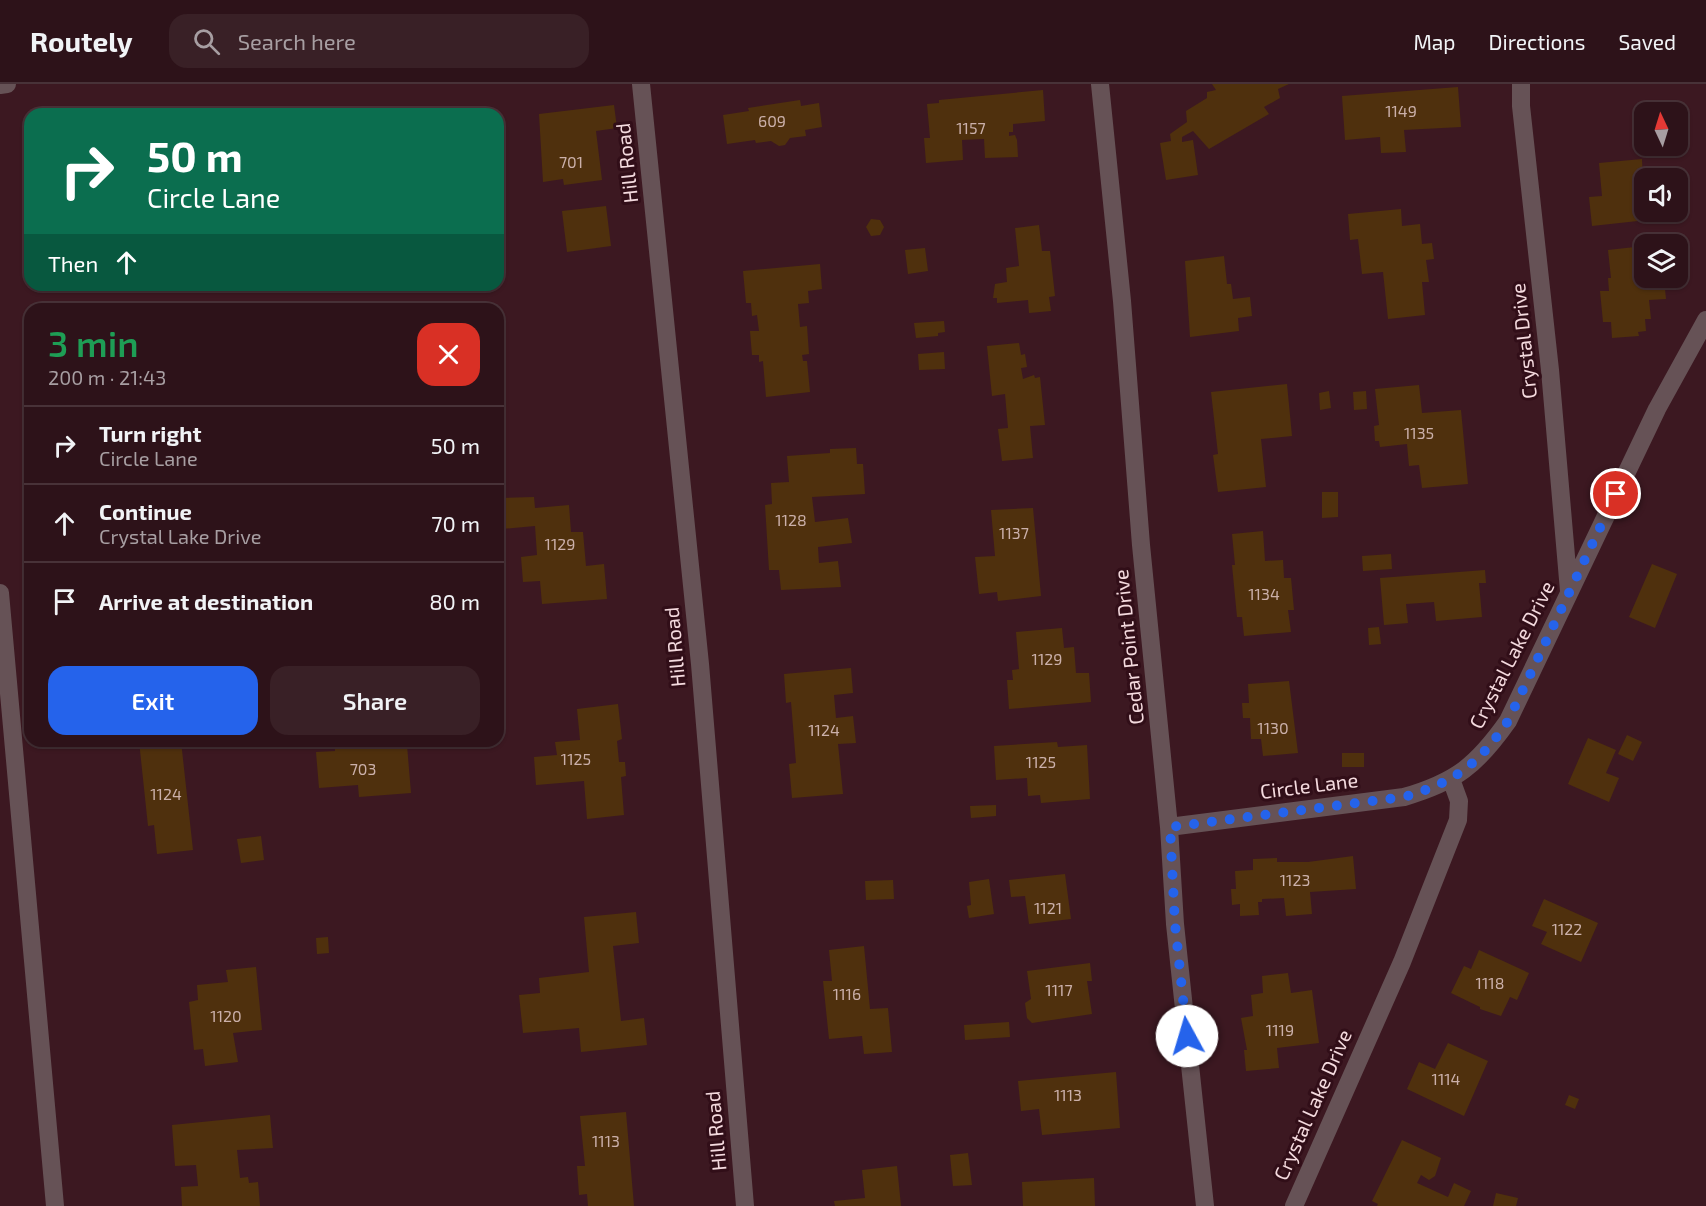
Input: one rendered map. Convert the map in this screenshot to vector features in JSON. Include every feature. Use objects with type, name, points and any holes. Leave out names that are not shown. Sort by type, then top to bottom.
[{"type":"street","points":[[0,85],[7,84]]},
{"type":"street","name":"Hill Road","points":[[641,84],[700,664],[745,1206]]},
{"type":"street","name":"Cedar Point Drive","points":[[1100,84],[1122,301],[1141,545],[1170,827],[1175,924],[1205,1206]]},
{"type":"street","name":"Crystal Drive","points":[[1521,84],[1521,106],[1550,370],[1569,593]]},
{"type":"street","name":"Crystal Lake Drive","points":[[1294,1206],[1402,962],[1458,820],[1459,801],[1451,779],[1472,765],[1490,747],[1508,721],[1657,409],[1706,320]]},
{"type":"street","points":[[0,593],[55,1206]]},
{"type":"street","name":"Circle Lane","points":[[1170,827],[1404,797],[1434,788],[1451,779]]},
{"type":"building","points":[[1212,84],[1289,84],[1278,89],[1280,98],[1264,107],[1269,114],[1209,149],[1193,131],[1182,137],[1182,142],[1193,140],[1198,175],[1166,180],[1160,143],[1171,141],[1170,134],[1187,122],[1186,111],[1207,98],[1207,92],[1216,90]]},
{"type":"building","points":[[1458,87],[1461,127],[1404,130],[1406,152],[1381,153],[1380,137],[1345,140],[1342,96]]},
{"type":"building","points":[[1043,90],[1045,121],[1013,124],[1013,132],[1009,132],[1009,136],[1015,135],[1017,140],[1018,157],[985,158],[984,139],[962,140],[963,160],[926,163],[924,138],[930,138],[927,104],[939,103],[939,100]]},
{"type":"building","points":[[800,100],[801,106],[819,103],[822,127],[805,130],[806,136],[790,138],[785,145],[779,146],[771,141],[756,143],[755,140],[727,144],[723,115],[749,111],[748,108]]},
{"type":"building","points":[[614,105],[617,128],[596,131],[602,180],[564,185],[563,179],[543,182],[539,114]]},
{"type":"building","points":[[1642,159],[1642,168],[1634,168],[1634,221],[1592,226],[1589,197],[1602,196],[1599,163]]},
{"type":"building","points":[[606,206],[611,246],[567,252],[562,211]]},
{"type":"building","points":[[1401,209],[1402,226],[1420,224],[1422,244],[1432,243],[1434,259],[1426,260],[1429,282],[1422,282],[1425,315],[1388,319],[1383,272],[1362,274],[1358,239],[1350,240],[1348,214]]},
{"type":"building","points":[[871,219],[880,220],[884,227],[880,235],[871,236],[866,227]]},
{"type":"building","points":[[1039,225],[1042,251],[1050,251],[1055,296],[1049,297],[1051,311],[1029,313],[1028,300],[997,303],[997,298],[993,298],[995,284],[1007,282],[1006,268],[1019,266],[1015,228]]},
{"type":"building","points":[[1634,247],[1634,288],[1669,288],[1665,289],[1666,299],[1649,300],[1651,319],[1645,319],[1646,331],[1638,332],[1639,336],[1612,338],[1611,322],[1603,322],[1600,291],[1609,291],[1608,278],[1611,278],[1608,250]]},
{"type":"building","points":[[925,248],[928,271],[908,274],[905,250]]},
{"type":"building","points":[[1224,256],[1227,284],[1231,284],[1233,299],[1250,297],[1252,316],[1238,318],[1239,331],[1190,337],[1185,261]]},
{"type":"building","points":[[820,264],[822,289],[808,291],[809,303],[798,304],[800,327],[807,326],[809,354],[802,355],[803,361],[807,361],[810,392],[766,397],[763,361],[759,362],[759,355],[752,355],[750,331],[759,331],[757,315],[752,316],[751,303],[746,303],[743,271]]},
{"type":"building","points":[[944,321],[945,332],[938,333],[938,336],[916,338],[914,323]]},
{"type":"building","points":[[1019,343],[1021,355],[1025,354],[1027,367],[1021,368],[1023,379],[1034,375],[1035,378],[1040,377],[1045,425],[1030,426],[1033,458],[1002,461],[998,429],[1008,428],[1005,394],[992,396],[987,346]]},
{"type":"building","points":[[944,352],[945,369],[919,370],[918,354]]},
{"type":"building","points":[[1287,384],[1292,436],[1261,439],[1266,487],[1218,492],[1213,455],[1218,454],[1211,392]]},
{"type":"building","points":[[1419,385],[1422,413],[1461,410],[1468,484],[1422,488],[1419,465],[1409,466],[1407,444],[1380,447],[1379,441],[1375,441],[1374,426],[1379,425],[1375,389]]},
{"type":"building","points":[[1329,391],[1331,408],[1320,410],[1319,393]]},
{"type":"building","points":[[1366,391],[1367,409],[1354,410],[1353,392]]},
{"type":"building","points":[[856,448],[857,464],[863,464],[865,494],[812,497],[815,522],[848,518],[852,543],[818,547],[819,563],[838,561],[841,587],[781,590],[779,570],[769,570],[765,505],[772,504],[771,483],[789,482],[787,456],[830,453],[830,449]]},
{"type":"building","points":[[1322,492],[1338,492],[1338,517],[1322,518]]},
{"type":"building","points":[[534,497],[535,508],[569,505],[571,532],[583,532],[586,566],[604,564],[607,599],[542,604],[540,581],[523,582],[521,557],[537,555],[535,526],[504,529],[504,498]]},
{"type":"building","points":[[1033,508],[1041,596],[998,601],[997,592],[979,594],[975,557],[995,556],[991,510]]},
{"type":"building","points":[[1263,531],[1265,561],[1283,560],[1284,578],[1291,578],[1294,610],[1288,610],[1291,632],[1244,636],[1242,617],[1237,617],[1232,565],[1235,565],[1232,534]]},
{"type":"building","points":[[1391,554],[1392,569],[1363,571],[1362,556]]},
{"type":"building","points":[[1652,564],[1677,574],[1655,628],[1629,617]]},
{"type":"building","points":[[1485,570],[1486,583],[1479,583],[1482,617],[1436,621],[1434,602],[1406,604],[1408,623],[1384,625],[1380,578]]},
{"type":"building","points":[[1379,627],[1381,644],[1369,645],[1368,628]]},
{"type":"building","points":[[1062,628],[1064,648],[1074,647],[1076,673],[1089,673],[1091,702],[1009,709],[1007,680],[1013,680],[1012,670],[1019,669],[1016,632]]},
{"type":"building","points":[[851,668],[853,693],[834,695],[836,718],[853,716],[856,743],[838,744],[843,794],[792,798],[789,764],[796,763],[791,702],[786,703],[784,674]]},
{"type":"building","points":[[1289,681],[1298,753],[1263,756],[1261,739],[1251,739],[1250,718],[1243,718],[1242,703],[1249,703],[1248,684]]},
{"type":"building","points":[[618,704],[622,739],[617,741],[619,762],[625,762],[626,776],[621,777],[624,815],[587,819],[584,781],[536,785],[534,757],[557,755],[555,742],[580,740],[577,709]]},
{"type":"building","points":[[1627,735],[1642,742],[1633,761],[1618,754]]},
{"type":"building","points":[[1588,738],[1616,750],[1606,773],[1619,778],[1609,802],[1568,784]]},
{"type":"building","points":[[1057,742],[1058,747],[1087,745],[1090,799],[1041,803],[1040,795],[1028,796],[1027,778],[996,780],[994,746]]},
{"type":"building","points":[[140,747],[182,747],[193,850],[157,854],[154,825],[148,826]]},
{"type":"building","points":[[335,747],[407,747],[411,793],[359,797],[358,785],[319,788],[316,752],[335,751]]},
{"type":"building","points":[[1342,753],[1364,753],[1364,767],[1342,767]]},
{"type":"building","points":[[996,805],[996,816],[971,818],[970,806]]},
{"type":"building","points":[[261,836],[264,860],[241,863],[237,839]]},
{"type":"building","points":[[1353,856],[1356,889],[1310,892],[1312,914],[1286,916],[1284,898],[1262,899],[1262,902],[1258,902],[1259,915],[1240,916],[1240,904],[1232,905],[1231,889],[1236,889],[1235,871],[1253,870],[1253,859],[1277,858],[1277,862],[1308,862]]},
{"type":"building","points":[[1065,874],[1071,919],[1029,924],[1025,896],[1011,897],[1009,880]]},
{"type":"building","points":[[989,879],[994,914],[969,918],[967,906],[971,905],[969,882]]},
{"type":"building","points":[[893,880],[894,899],[866,900],[865,881]]},
{"type":"building","points":[[1544,899],[1598,923],[1581,962],[1541,944],[1547,932],[1532,926]]},
{"type":"building","points":[[636,912],[639,943],[613,946],[621,1021],[644,1018],[647,1045],[581,1052],[579,1028],[523,1033],[519,995],[540,993],[539,978],[589,972],[584,917]]},
{"type":"building","points":[[328,937],[329,953],[317,954],[316,938]]},
{"type":"building","points":[[864,946],[870,1009],[888,1008],[892,1052],[864,1054],[862,1036],[829,1039],[823,981],[832,981],[829,950]]},
{"type":"building","points":[[1479,950],[1529,973],[1517,1000],[1510,997],[1501,1016],[1480,1009],[1451,993],[1464,966],[1471,969]]},
{"type":"building","points":[[1090,963],[1092,981],[1087,981],[1092,1014],[1032,1023],[1027,1018],[1025,1003],[1031,999],[1027,971]]},
{"type":"building","points":[[256,967],[262,1030],[233,1033],[238,1062],[205,1066],[203,1049],[194,1050],[189,1002],[198,1000],[197,985],[228,982],[226,970]]},
{"type":"building","points":[[1288,973],[1291,993],[1312,990],[1319,1043],[1277,1048],[1279,1068],[1246,1071],[1244,1050],[1247,1050],[1241,1018],[1253,1016],[1251,995],[1263,993],[1262,976]]},
{"type":"building","points":[[1009,1022],[1010,1037],[965,1040],[964,1025]]},
{"type":"building","points":[[1448,1043],[1488,1061],[1464,1116],[1407,1089],[1419,1062],[1435,1069]]},
{"type":"building","points":[[1116,1072],[1120,1128],[1042,1135],[1039,1109],[1021,1111],[1018,1081]]},
{"type":"building","points":[[1569,1095],[1579,1099],[1575,1109],[1565,1105]]},
{"type":"building","points":[[626,1112],[634,1206],[588,1206],[587,1194],[579,1195],[577,1166],[585,1166],[580,1116]]},
{"type":"building","points":[[270,1115],[273,1148],[237,1150],[240,1178],[248,1177],[249,1183],[258,1182],[260,1206],[182,1206],[181,1187],[198,1186],[196,1165],[175,1166],[172,1125]]},
{"type":"building","points":[[1402,1140],[1441,1158],[1435,1176],[1429,1180],[1421,1175],[1417,1183],[1448,1197],[1454,1183],[1471,1191],[1464,1206],[1377,1206],[1378,1204],[1372,1201]]},
{"type":"building","points":[[968,1153],[972,1185],[953,1186],[950,1155]]},
{"type":"building","points":[[897,1166],[901,1206],[835,1206],[834,1201],[865,1198],[862,1170]]},
{"type":"building","points":[[1094,1178],[1095,1206],[1023,1206],[1022,1182]]},
{"type":"building","points":[[1496,1193],[1518,1198],[1516,1206],[1493,1206]]},
{"type":"route","points":[[1187,1036],[1175,924],[1170,827],[1404,797],[1434,788],[1472,765],[1490,747],[1508,721],[1616,494]]}]
